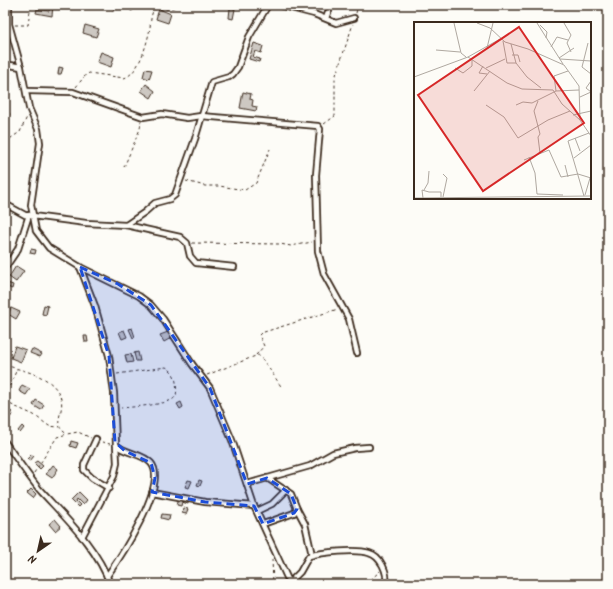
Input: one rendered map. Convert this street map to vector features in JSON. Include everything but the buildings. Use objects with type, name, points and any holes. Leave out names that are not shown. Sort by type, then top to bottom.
[{"type":"street","points":[[5,268],[18,249],[30,215],[31,197],[40,143],[38,129],[29,108],[27,91],[9,24],[8,5]]},
{"type":"street","points":[[126,225],[145,212],[154,203],[170,199],[175,195],[195,139],[212,82],[229,77],[233,74],[238,67],[249,38],[268,5]]},
{"type":"street","points":[[279,5],[326,18],[336,23],[354,18]]},
{"type":"street","points":[[326,18],[331,5]]},
{"type":"street","points":[[5,31],[9,24]]},
{"type":"street","points":[[5,64],[21,67]]},
{"type":"street","points":[[27,91],[73,92],[143,117],[162,114],[187,118],[201,116],[276,121],[318,126],[320,129],[316,175],[318,251],[324,274],[344,308],[357,353]]},
{"type":"street","points":[[5,204],[20,213],[30,215],[86,223],[126,225],[180,237],[187,243],[190,256],[196,263],[234,267]]},
{"type":"street","points":[[30,215],[36,231],[45,244],[80,267],[118,284],[139,296],[151,305],[163,319],[192,364],[210,388],[225,422],[254,506],[290,583],[300,572],[306,558],[312,555],[367,552],[374,555],[385,569],[386,584]]},
{"type":"street","points":[[80,267],[107,346],[112,375],[117,463],[109,488],[82,537]]},
{"type":"street","points":[[96,439],[84,465],[84,470],[92,478],[109,488]]},
{"type":"street","points":[[5,442],[31,478],[82,537],[107,576],[110,584]]},
{"type":"street","points":[[107,576],[128,545],[152,492],[155,478],[155,469],[151,463],[142,457],[125,451],[116,445]]},
{"type":"street","points":[[247,484],[310,466],[333,453],[355,448],[369,448]]},
{"type":"street","points":[[266,478],[286,490],[294,498],[297,509],[305,524],[312,555]]},
{"type":"street","points":[[257,511],[272,504],[286,490]]},
{"type":"street","points":[[152,492],[205,502],[254,506]]},
{"type":"street","points":[[263,524],[292,514],[297,509]]},
{"type":"path","points":[[9,24],[28,26],[30,11],[33,5]]},
{"type":"path","points":[[112,12],[114,5]]},
{"type":"path","points":[[73,92],[84,77],[89,73],[124,78],[129,77],[133,73],[144,50],[154,9],[166,9],[184,5]]},
{"type":"path","points":[[318,126],[329,122],[335,116],[335,78],[358,5]]},
{"type":"path","points":[[5,142],[20,132],[26,121],[29,108]]},
{"type":"path","points":[[124,167],[142,123],[138,116]]},
{"type":"path","points":[[179,182],[190,181],[205,186],[219,186],[245,190],[256,183],[270,149]]},
{"type":"path","points":[[187,243],[280,244],[291,246],[318,240]]},
{"type":"path","points":[[203,377],[256,355],[264,346],[260,335],[261,333],[344,308]]},
{"type":"path","points":[[256,355],[262,357],[265,365],[282,388]]},
{"type":"path","points":[[5,365],[40,376],[60,394],[61,409],[59,427]]},
{"type":"path","points":[[112,375],[166,367],[172,372],[176,386],[176,396],[172,400],[162,403],[114,408]]},
{"type":"path","points":[[5,396],[18,369]]},
{"type":"path","points":[[5,402],[34,415],[49,426],[59,427],[68,434]]},
{"type":"path","points":[[31,478],[57,437],[78,432],[116,445]]},
{"type":"path","points":[[273,584],[272,566],[274,548]]},
{"type":"path","points":[[366,584],[377,573],[385,569]]},
{"type":"highlighted area","points":[[80,267],[118,284],[151,305],[210,388],[247,484],[267,478],[291,494],[297,509],[294,513],[263,524],[254,506],[205,502],[152,492],[155,478],[151,463],[125,451],[115,442],[109,356]]}]
